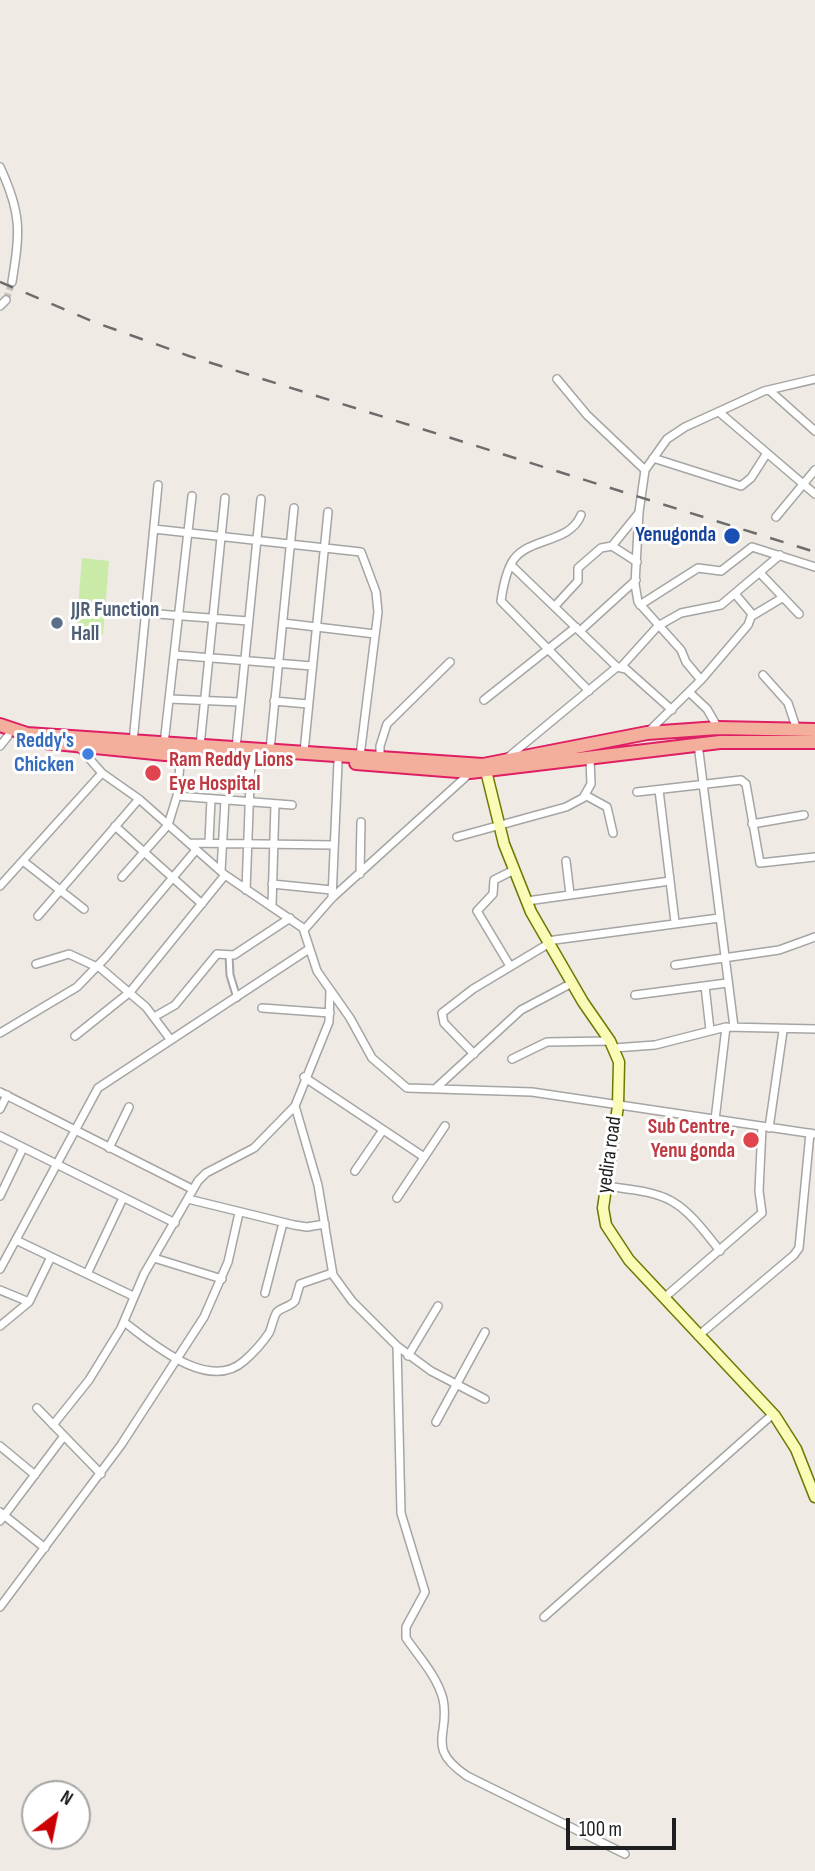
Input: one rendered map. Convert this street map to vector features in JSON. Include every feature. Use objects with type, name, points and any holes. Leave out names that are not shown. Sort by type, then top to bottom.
[{"type":"highway","points":[[0,725],[27,734],[482,765],[647,733],[718,729],[815,730]]},
{"type":"highway","points":[[3,739],[78,747],[470,772],[698,744],[815,742]]},
{"type":"main road","name":"yedira road","points":[[486,771],[499,825],[527,901],[547,943],[620,1062],[618,1105],[603,1208],[606,1225],[629,1260],[773,1414],[796,1449],[815,1497]]},
{"type":"street","points":[[0,167],[15,200],[20,236],[12,282]]},
{"type":"street","points":[[557,379],[587,415],[645,470]]},
{"type":"street","points":[[701,680],[686,662],[681,650],[640,605],[636,580],[639,512],[645,470],[667,439],[685,427],[736,401],[815,379]]},
{"type":"street","points":[[769,390],[815,430]]},
{"type":"street","points":[[719,412],[815,494]]},
{"type":"street","points":[[653,458],[741,486],[751,478],[767,453]]},
{"type":"street","points":[[776,517],[815,470]]},
{"type":"street","points":[[133,742],[158,485]]},
{"type":"street","points":[[164,744],[192,496]]},
{"type":"street","points":[[201,746],[225,498]]},
{"type":"street","points":[[236,748],[261,499]]},
{"type":"street","points":[[270,750],[294,508]]},
{"type":"street","points":[[304,752],[328,512]]},
{"type":"street","points":[[555,606],[578,581],[578,568],[601,548],[612,546],[639,512]]},
{"type":"street","points":[[581,514],[573,528],[522,551],[511,565],[501,601],[589,691]]},
{"type":"street","points":[[154,528],[359,550],[376,592],[375,634],[360,756]]},
{"type":"street","points":[[612,546],[637,562]]},
{"type":"street","points":[[640,605],[698,568],[721,571],[752,547],[815,567]]},
{"type":"street","points":[[503,761],[619,667],[659,626],[681,613],[721,605],[780,555]]},
{"type":"street","points":[[511,565],[619,667],[672,710]]},
{"type":"street","points":[[760,573],[799,614]]},
{"type":"street","points":[[484,700],[547,649],[578,629],[636,580]]},
{"type":"street","points":[[736,595],[752,616]]},
{"type":"street","points":[[647,733],[701,680],[748,625],[752,616],[782,598]]},
{"type":"street","points":[[145,613],[248,621]]},
{"type":"street","points":[[282,623],[375,634]]},
{"type":"street","points":[[175,655],[312,666]]},
{"type":"street","points":[[380,758],[380,746],[387,724],[450,662]]},
{"type":"street","points":[[763,675],[788,703],[797,730]]},
{"type":"street","points":[[689,692],[708,709],[718,729]]},
{"type":"street","points":[[170,699],[239,702]]},
{"type":"street","points":[[274,701],[308,704]]},
{"type":"street","points":[[698,744],[730,1027],[715,1120]]},
{"type":"street","points":[[78,747],[102,773],[139,799],[223,873],[304,930],[317,971],[376,1063],[407,1088],[517,1091],[812,1133],[799,1248],[698,1336]]},
{"type":"street","points":[[121,877],[168,825],[177,796],[181,754]]},
{"type":"street","points":[[246,890],[251,757]]},
{"type":"street","points":[[457,836],[566,807],[585,795],[593,776],[590,759]]},
{"type":"street","points":[[332,894],[338,762]]},
{"type":"street","points":[[304,930],[332,894],[360,874],[470,772]]},
{"type":"street","points":[[0,886],[102,773]]},
{"type":"street","points":[[637,792],[744,782],[761,864],[815,857]]},
{"type":"street","points":[[659,790],[675,922]]},
{"type":"street","points":[[585,795],[607,807],[613,833]]},
{"type":"street","points":[[177,796],[292,805]]},
{"type":"street","points":[[38,916],[139,799]]},
{"type":"street","points":[[209,842],[211,799]]},
{"type":"street","points":[[75,1036],[130,992],[202,904],[223,873],[225,800]]},
{"type":"street","points":[[272,905],[275,804]]},
{"type":"street","points":[[752,824],[804,815]]},
{"type":"street","points":[[360,874],[361,822]]},
{"type":"street","points":[[115,827],[202,904]]},
{"type":"street","points":[[189,843],[273,842],[333,845]]},
{"type":"street","points":[[0,1033],[77,987],[98,967],[196,850]]},
{"type":"street","points":[[23,861],[84,909]]},
{"type":"street","points":[[566,861],[570,894]]},
{"type":"street","points":[[510,966],[477,911],[494,892],[494,880],[514,870]]},
{"type":"street","points":[[527,901],[670,881]]},
{"type":"street","points":[[272,884],[332,894]]},
{"type":"street","points":[[155,1017],[175,1005],[217,954],[229,955],[290,918]]},
{"type":"street","points":[[474,1054],[444,1023],[442,1013],[547,943],[675,922],[719,918]]},
{"type":"street","points":[[674,965],[788,948],[815,937]]},
{"type":"street","points":[[0,1269],[18,1241],[98,1088],[309,949]]},
{"type":"street","points":[[36,964],[69,954],[98,967],[130,992],[155,1017],[170,1039]]},
{"type":"street","points":[[229,955],[230,975],[237,998]]},
{"type":"street","points":[[436,1088],[521,1010],[572,983]]},
{"type":"street","points":[[635,995],[727,983]]},
{"type":"street","points":[[705,986],[710,1030]]},
{"type":"street","points":[[53,1424],[89,1380],[124,1322],[133,1296],[192,1189],[206,1173],[264,1139],[295,1106],[304,1077],[324,1036],[330,1013],[330,990]]},
{"type":"street","points":[[262,1007],[330,1013]]},
{"type":"street","points":[[512,1059],[547,1042],[655,1045],[730,1027],[783,1031],[815,1029]]},
{"type":"street","points":[[664,1298],[720,1251],[764,1209],[759,1191],[765,1127],[783,1031]]},
{"type":"street","points":[[304,1077],[424,1157]]},
{"type":"street","points":[[0,1109],[4,1093],[192,1189]]},
{"type":"street","points":[[295,1106],[318,1185],[332,1273],[337,1283],[408,1356],[485,1399]]},
{"type":"street","points":[[109,1148],[129,1107]]},
{"type":"street","points":[[397,1198],[445,1126]]},
{"type":"street","points":[[355,1171],[383,1130]]},
{"type":"street","points":[[0,1136],[175,1223]]},
{"type":"street","points":[[0,1196],[23,1148]]},
{"type":"street","points":[[605,1186],[653,1192],[673,1200],[690,1212],[720,1251]]},
{"type":"street","points":[[87,1274],[123,1198]]},
{"type":"street","points":[[188,1199],[283,1223],[307,1227],[325,1224]]},
{"type":"street","points":[[0,1607],[101,1474],[204,1317],[222,1279],[239,1213]]},
{"type":"street","points":[[265,1293],[283,1223]]},
{"type":"street","points":[[18,1241],[133,1296]]},
{"type":"street","points":[[0,1326],[29,1302],[51,1257]]},
{"type":"street","points":[[154,1258],[222,1279]]},
{"type":"street","points":[[124,1322],[176,1361],[207,1369],[237,1366],[269,1333],[279,1311],[295,1301],[300,1284],[332,1273]]},
{"type":"street","points":[[0,1290],[29,1302]]},
{"type":"street","points":[[408,1356],[438,1306]]},
{"type":"street","points":[[436,1422],[485,1332]]},
{"type":"street","points":[[397,1346],[401,1513],[425,1592],[406,1627],[406,1638],[443,1698],[440,1731],[443,1749],[451,1765],[467,1776],[625,1854]]},
{"type":"street","points":[[37,1408],[101,1474]]},
{"type":"street","points":[[544,1617],[773,1414]]},
{"type":"street","points":[[46,1548],[2,1516],[64,1436]]},
{"type":"street","points":[[0,1446],[35,1475]]},
{"type":"green space","points":[[82,558],[109,561],[103,635],[76,631]]},
{"type":"tunnel","points":[[6,300],[12,282]]},
{"type":"railway","points":[[0,282],[94,322],[189,356],[815,552]]},
{"type":"place","name":"Yenugonda","points":[[732,536]]},
{"type":"place","name":"JJR Function Hall","points":[[57,623]]},
{"type":"place","name":"Reddy's Chicken","points":[[88,754]]},
{"type":"place","name":"Ram Reddy Lions Eye Hospital","points":[[153,773]]},
{"type":"place","name":"Sub Centre, Yenu gonda","points":[[751,1140]]}]
